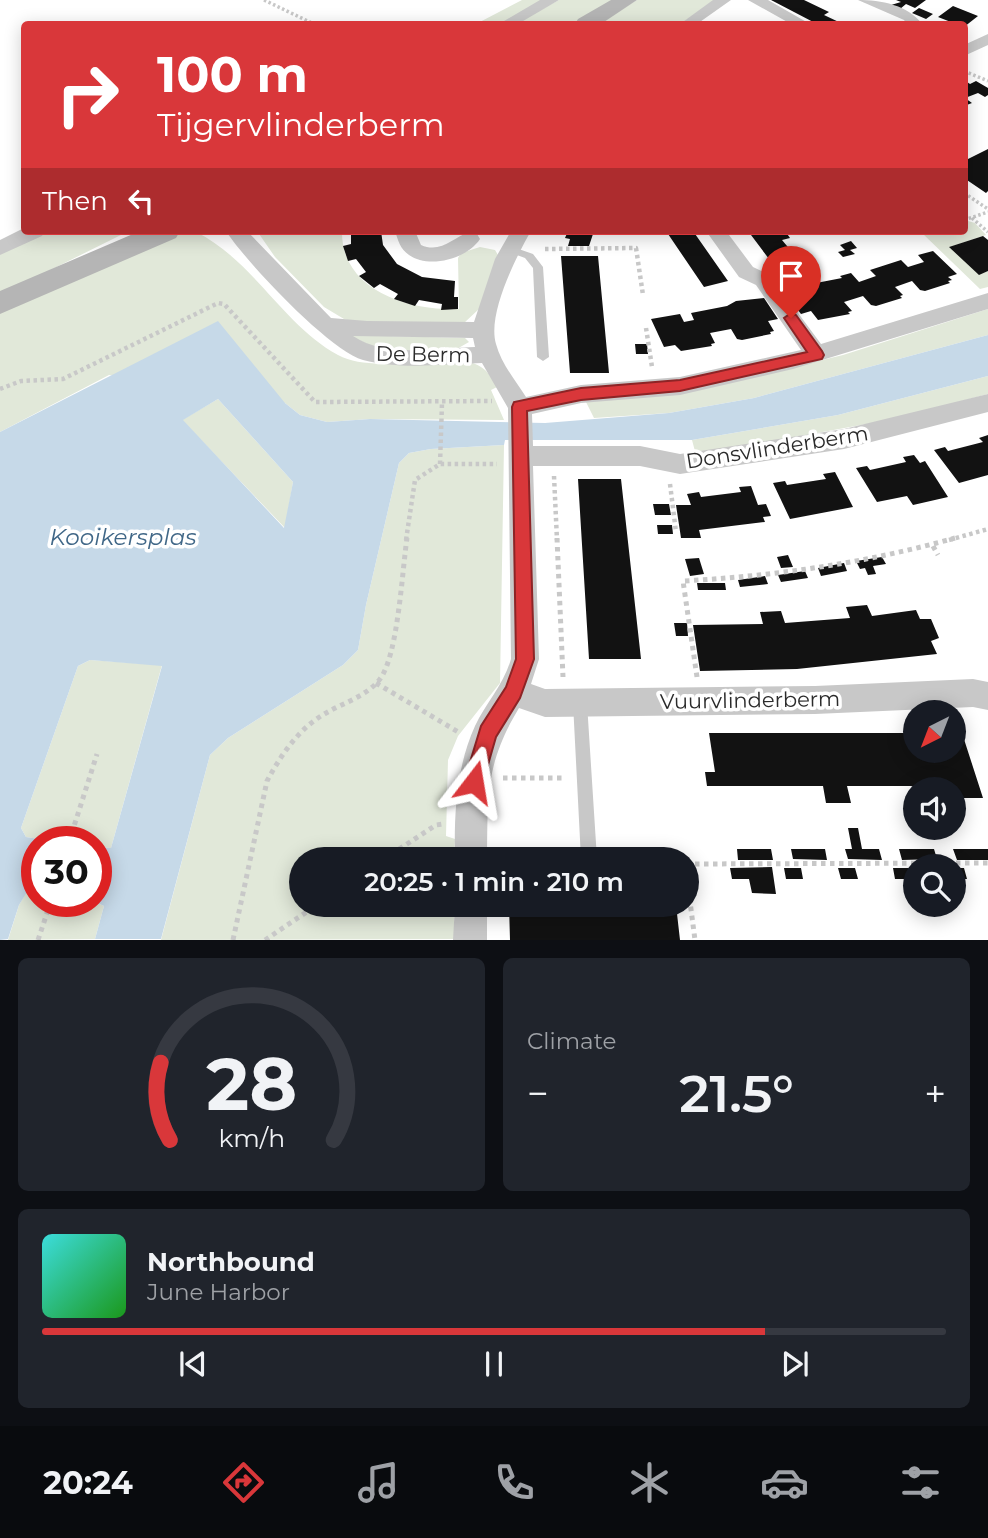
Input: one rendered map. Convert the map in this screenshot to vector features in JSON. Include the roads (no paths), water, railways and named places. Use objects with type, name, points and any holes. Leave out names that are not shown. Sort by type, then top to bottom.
[{"type":"main road","points":[[591,21],[626,0]]},
{"type":"main road","points":[[0,303],[130,235]]},
{"type":"main road","points":[[37,285],[82,269],[157,235]]},
{"type":"street","points":[[512,21],[551,0]]},
{"type":"street","points":[[694,21],[723,0]]},
{"type":"street","points":[[756,0],[796,21]]},
{"type":"street","points":[[866,0],[912,21]]},
{"type":"street","points":[[968,48],[988,39]]},
{"type":"street","points":[[0,248],[27,235]]},
{"type":"street","name":"De Berm","points":[[240,235],[325,325],[348,344],[374,354],[486,342]]},
{"type":"street","points":[[406,235],[410,245],[422,254],[429,255],[497,242],[486,342],[519,432],[525,659],[514,692],[482,747],[474,782],[471,847]]},
{"type":"street","points":[[719,235],[746,271],[763,280],[817,355]]},
{"type":"street","points":[[519,432],[581,394],[680,386],[817,355],[988,301]]},
{"type":"street","name":"Donsvlinderberm","points":[[519,432],[553,456],[640,456],[680,464],[804,446],[894,428],[988,403]]},
{"type":"street","name":"Vuurvlinderberm","points":[[514,692],[541,702],[573,703],[701,702],[973,693],[988,696]]},
{"type":"street","points":[[470,940],[471,917]]},
{"type":"lane","points":[[497,242],[538,267],[543,357]]},
{"type":"lane","points":[[573,703],[588,847]]},
{"type":"water","name":"Kooikersplas","points":[[218,321],[285,403],[300,415],[327,422],[370,419],[545,423],[669,413],[754,398],[988,335],[988,376],[838,415],[692,440],[505,440],[504,445],[431,449],[409,453],[399,463],[358,650],[343,665],[228,738],[210,755],[161,939],[95,939],[101,917],[112,917],[112,844],[162,666],[90,660],[78,666],[21,826],[21,902],[8,939],[0,940],[0,432]],"holes":[[[218,399],[293,482],[284,528],[183,420]]]}]
